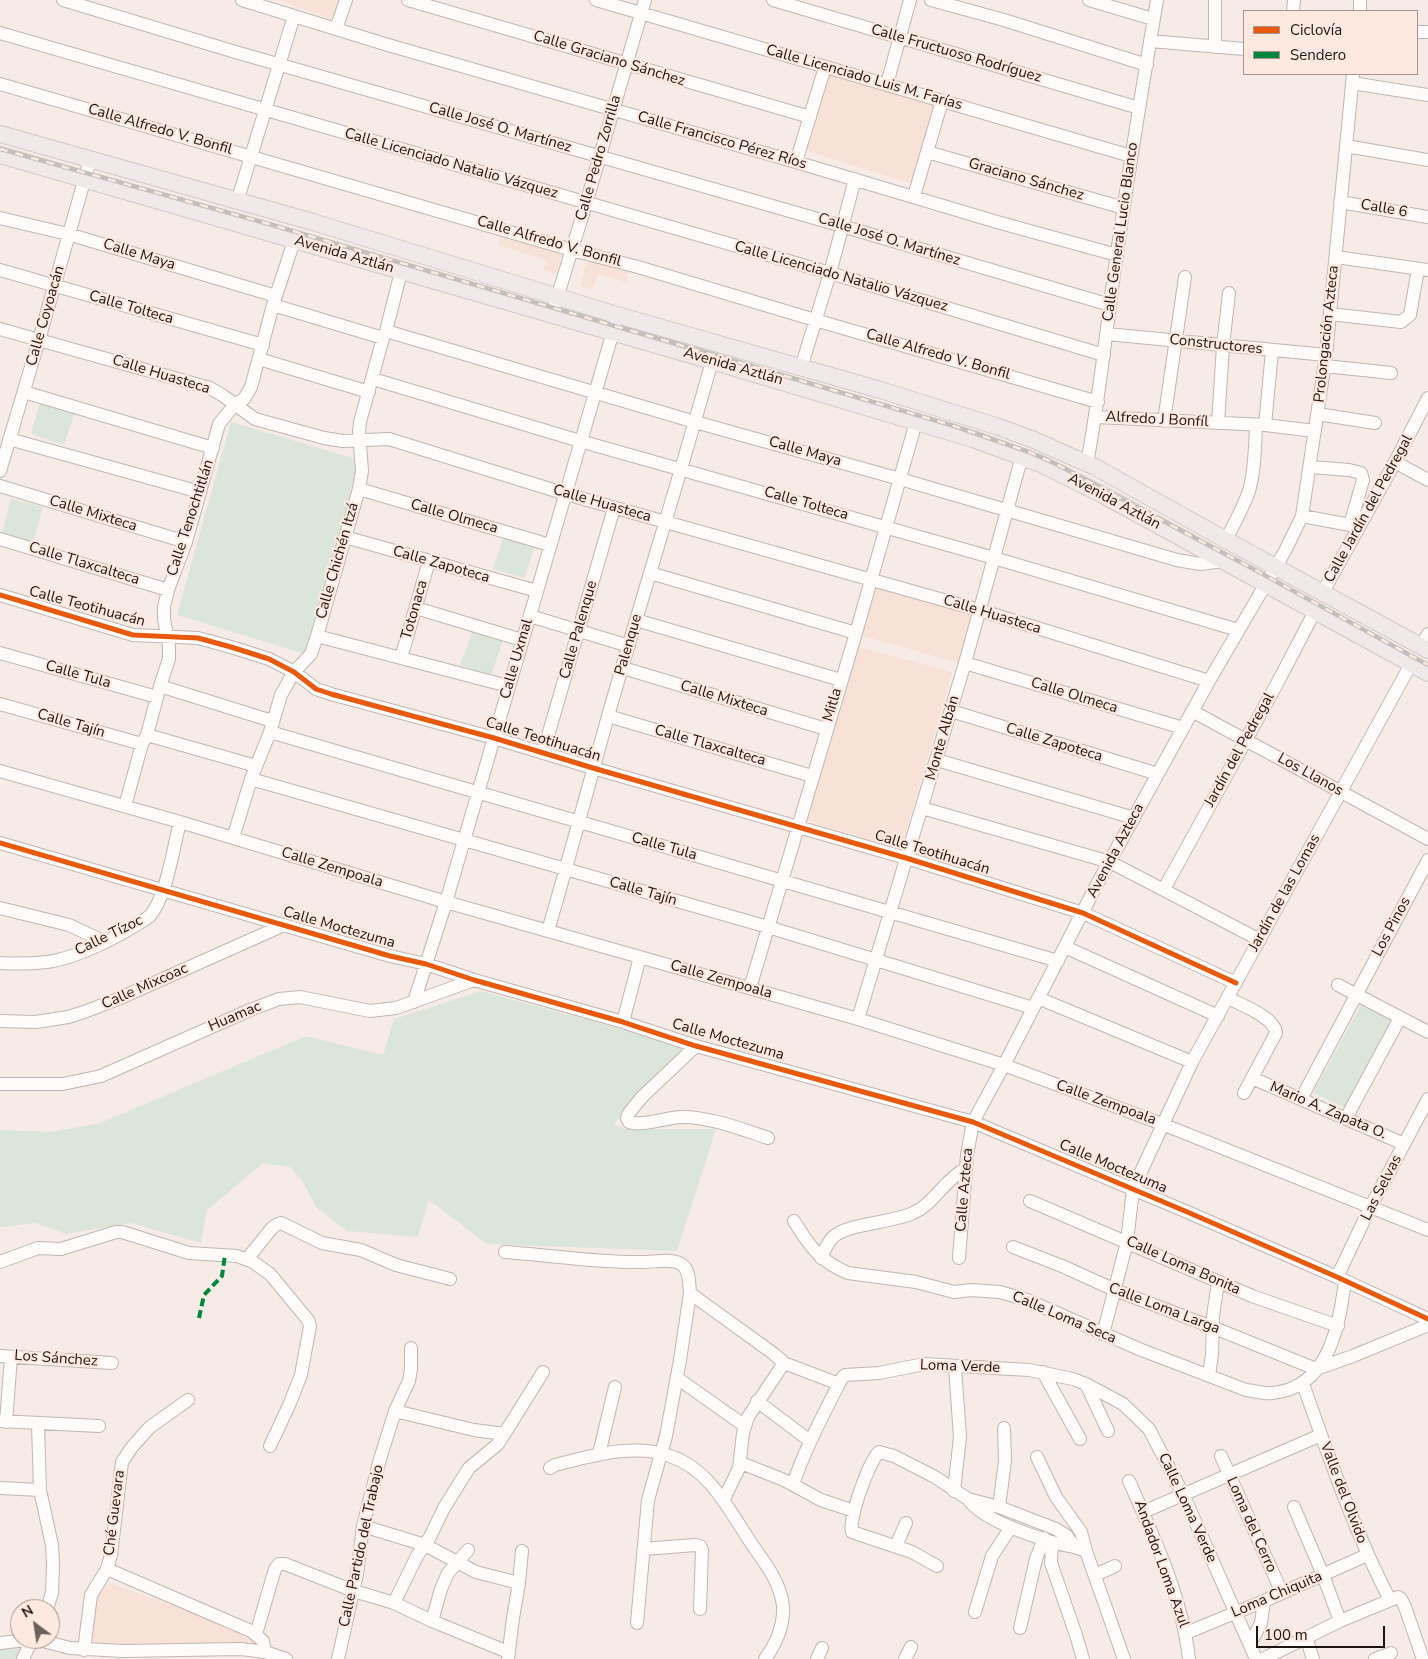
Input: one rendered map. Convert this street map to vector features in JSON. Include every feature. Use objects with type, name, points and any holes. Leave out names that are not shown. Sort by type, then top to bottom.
[{"type":"main road","name":"Avenida Aztlán","points":[[0,134],[329,227],[617,315],[999,427],[1088,463],[1323,592],[1426,644]]},
{"type":"main road","name":"Avenida Aztlán","points":[[0,155],[712,361],[1022,456],[1068,476],[1428,673]]},
{"type":"street","name":"Calle José O. Martínez","points":[[63,0],[232,51],[1110,305]]},
{"type":"street","name":"Calle Francisco Pérez Ríos","points":[[244,0],[388,45],[1117,255]]},
{"type":"street","points":[[336,28],[346,0]]},
{"type":"street","name":"Calle Graciano Sánchez","points":[[408,0],[810,117]]},
{"type":"street","name":"Calle Licenciado Luis M. Farías","points":[[596,0],[1132,156]]},
{"type":"street","name":"Calle Pedro Zorrilla","points":[[552,314],[645,0]]},
{"type":"street","name":"Calle Fructuoso Rodríguez","points":[[773,0],[1139,108]]},
{"type":"street","points":[[887,84],[910,0]]},
{"type":"street","points":[[932,0],[1004,20],[1147,65]]},
{"type":"street","points":[[1090,0],[1153,19]]},
{"type":"street","name":"Calle General Lucio Blanco","points":[[1088,463],[1096,417],[1117,255],[1156,0]]},
{"type":"street","points":[[1215,0],[1215,47]]},
{"type":"street","points":[[237,202],[294,16]]},
{"type":"street","name":"Calle Licenciado Natalio Vázquez","points":[[0,33],[830,273],[1104,355]]},
{"type":"street","points":[[1150,41],[1243,49]]},
{"type":"street","points":[[796,162],[825,67]]},
{"type":"street","points":[[1353,79],[1428,95]]},
{"type":"street","name":"Prolongación Azteca","points":[[1266,584],[1302,516],[1326,360],[1353,79]]},
{"type":"street","name":"Calle Alfredo V. Bonfil","points":[[0,84],[572,250],[638,266],[815,320],[1098,402]]},
{"type":"street","points":[[914,196],[942,101]]},
{"type":"street","points":[[1346,146],[1428,160]]},
{"type":"street","name":"Graciano Sánchez","points":[[928,152],[1124,208]]},
{"type":"street","name":"Calle Coyoacán","points":[[0,471],[90,160]]},
{"type":"street","points":[[801,368],[830,273],[855,179]]},
{"type":"street","name":"Calle 6","points":[[1340,202],[1428,217]]},
{"type":"street","name":"Calle Maya","points":[[0,218],[68,234],[385,335],[594,392],[1192,564],[1224,561]]},
{"type":"street","name":"Calle Tenochtitlán","points":[[125,806],[169,659],[168,637],[164,619],[164,607],[168,590],[186,542],[214,448],[219,424],[235,404],[248,393],[294,241]]},
{"type":"street","points":[[1330,314],[1401,322],[1410,315],[1423,270],[1336,257]]},
{"type":"street","name":"Calle Tolteca","points":[[0,270],[263,346]]},
{"type":"street","name":"Calle Chichén Itzá","points":[[233,838],[251,779],[281,695],[294,672],[311,654],[318,636],[359,489],[362,471],[360,422],[401,272]]},
{"type":"street","points":[[1164,421],[1185,277]]},
{"type":"street","points":[[1218,423],[1223,346],[1229,293]]},
{"type":"street","name":"Calle Uxmal","points":[[414,1002],[465,840],[508,686],[566,494],[617,315]]},
{"type":"street","name":"Calle Huasteca","points":[[0,329],[210,388],[255,419],[324,438],[343,441],[389,440],[614,508],[979,610],[1209,681]]},
{"type":"street","name":"Constructores","points":[[1107,334],[1272,351],[1391,373]]},
{"type":"street","points":[[1226,540],[1250,488],[1272,351]]},
{"type":"street","name":"Calle Tolteca","points":[[259,359],[371,386],[580,441],[994,558],[1238,630]]},
{"type":"street","name":"Palenque","points":[[548,931],[593,768],[682,470],[712,361]]},
{"type":"street","points":[[24,392],[214,448]]},
{"type":"street","name":"Calle Jardín del Pedregal","points":[[1323,592],[1354,526],[1395,462],[1428,398]]},
{"type":"street","points":[[1318,414],[1375,423]]},
{"type":"street","name":"Alfredo J Bonfíl","points":[[1096,417],[1261,425],[1315,430]]},
{"type":"street","name":"Mitla","points":[[750,988],[856,633],[916,422]]},
{"type":"street","points":[[10,439],[200,492]]},
{"type":"street","name":"Monte Albán","points":[[858,1019],[951,711],[1022,456]]},
{"type":"street","points":[[1395,462],[1428,480]]},
{"type":"street","points":[[1302,516],[1354,526],[1362,487],[1361,473],[1349,470],[1310,467]]},
{"type":"street","name":"Calle Mixteca","points":[[0,486],[186,542]]},
{"type":"street","name":"Calle Olmeca","points":[[359,489],[550,545]]},
{"type":"street","name":"Calle Palenque","points":[[543,753],[614,508]]},
{"type":"street","name":"Calle Zapoteca","points":[[345,537],[537,591]]},
{"type":"street","name":"Calle Tlaxcalteca","points":[[0,539],[168,590]]},
{"type":"street","name":"Totonaca","points":[[401,658],[429,561]]},
{"type":"street","points":[[650,573],[856,633]]},
{"type":"street","name":"Avenida Azteca","points":[[973,1122],[1004,1066],[1064,947],[1192,711],[1266,584]]},
{"type":"street","name":"Calle Teotihuacán","points":[[0,595],[133,635],[198,638],[231,647],[269,659],[294,672],[316,689],[331,694],[494,738],[906,858],[1083,913],[1236,983]]},
{"type":"street","points":[[416,608],[522,640]]},
{"type":"street","name":"Jardín del Pedregal","points":[[1164,889],[1315,611]]},
{"type":"street","points":[[530,616],[629,646]]},
{"type":"street","points":[[636,620],[841,680]]},
{"type":"street","points":[[318,636],[508,686]]},
{"type":"street","name":"Calle Tula","points":[[0,653],[158,691],[479,792],[1058,961]]},
{"type":"street","name":"Calle Olmeca","points":[[965,662],[1183,728]]},
{"type":"street","name":"Jardín de las Lomas","points":[[1103,1334],[1127,1242],[1133,1189],[1162,1124],[1192,1062],[1411,664]]},
{"type":"street","name":"Calle Mixteca","points":[[623,668],[826,729]]},
{"type":"street","name":"Calle Tajín","points":[[0,704],[256,766]]},
{"type":"street","name":"Calle Zapoteca","points":[[951,711],[1158,774]]},
{"type":"street","name":"Los Llanos","points":[[1192,711],[1428,838]]},
{"type":"street","name":"Calle Tlaxcalteca","points":[[608,716],[812,776]]},
{"type":"street","points":[[936,760],[1134,818]]},
{"type":"street","name":"Calle Zempoala","points":[[0,771],[180,822],[446,902],[858,1019],[1004,1066],[1162,1124],[1372,1206],[1428,1230]]},
{"type":"street","name":"Calle Tajín","points":[[251,779],[876,959],[1036,1002],[1192,1062]]},
{"type":"street","points":[[922,808],[1110,862],[1260,940]]},
{"type":"street","name":"Calle Tízoc","points":[[0,963],[48,962],[79,952],[150,916],[155,910],[164,890],[180,822]]},
{"type":"street","name":"Calle Moctezuma","points":[[0,843],[426,964],[474,980],[623,1022],[696,1046],[973,1122],[1341,1279],[1428,1319]]},
{"type":"street","name":"Los Pinos","points":[[1301,1099],[1355,994],[1428,860]]},
{"type":"street","points":[[0,908],[69,925],[103,941]]},
{"type":"street","name":"Calle Mixcoac","points":[[0,1021],[27,1022],[52,1020],[84,1012],[118,1000],[284,925]]},
{"type":"street","points":[[1064,947],[1218,1016]]},
{"type":"street","points":[[623,1022],[640,958]]},
{"type":"street","name":"Huamac","points":[[0,1084],[63,1084],[94,1078],[112,1072],[250,1010],[279,999],[300,997],[370,1011],[396,1008],[474,980]]},
{"type":"street","points":[[1338,986],[1428,1032]]},
{"type":"street","points":[[1228,998],[1270,1020],[1276,1027],[1276,1032],[1244,1093]]},
{"type":"street","points":[[1346,1118],[1400,1018]]},
{"type":"street","points":[[696,1046],[642,1097],[629,1113],[627,1118],[629,1122],[632,1124],[670,1118],[692,1118],[732,1126],[768,1138]]},
{"type":"street","name":"Mario A. Zapata O.","points":[[1252,1078],[1404,1144]]},
{"type":"street","name":"Las Selvas","points":[[1303,1384],[1328,1355],[1338,1326],[1341,1279],[1372,1206],[1428,1099]]},
{"type":"street","name":"Calle Azteca","points":[[959,1258],[965,1169],[973,1122]]},
{"type":"street","points":[[794,1221],[806,1240],[821,1258],[828,1243],[834,1236],[846,1230],[913,1214],[930,1202],[951,1178],[965,1169]]},
{"type":"street","name":"Calle Loma Bonita","points":[[1030,1201],[1252,1296],[1338,1326]]},
{"type":"street","points":[[247,1259],[272,1228],[281,1223],[322,1243],[361,1250],[396,1265],[450,1279]]},
{"type":"street","points":[[0,1262],[38,1248],[61,1249],[116,1232],[122,1232],[189,1253],[237,1256],[247,1259],[270,1274],[305,1315],[310,1326],[301,1375],[270,1446]]},
{"type":"street","name":"Calle Loma Larga","points":[[1013,1247],[1062,1266],[1115,1290],[1316,1369]]},
{"type":"street","points":[[505,1252],[591,1261],[676,1262],[686,1269],[690,1292],[677,1378],[662,1453],[648,1500],[637,1623]]},
{"type":"street","name":"Calle Loma Seca","points":[[821,1258],[837,1269],[864,1276],[908,1281],[954,1292],[987,1291],[1027,1300],[1139,1349],[1246,1390],[1273,1393],[1303,1384]]},
{"type":"street","points":[[1209,1375],[1212,1355],[1212,1327],[1218,1282]]},
{"type":"street","points":[[690,1292],[784,1363],[839,1384],[825,1415],[810,1441],[793,1484]]},
{"type":"street","points":[[1316,1369],[1428,1326]]},
{"type":"street","name":"Calle Partido del Trabajo","points":[[338,1659],[354,1590],[363,1526],[378,1466],[395,1411],[409,1381],[411,1348]]},
{"type":"street","points":[[6,1356],[3,1421],[99,1426]]},
{"type":"street","name":"Los Sánchez","points":[[6,1356],[112,1363]]},
{"type":"street","points":[[724,1500],[741,1463],[745,1426],[757,1401],[784,1363]]},
{"type":"street","name":"Loma Verde","points":[[839,1384],[844,1376],[848,1374],[879,1373],[924,1364],[1043,1372],[1086,1384]]},
{"type":"street","points":[[954,1491],[960,1437],[955,1367]]},
{"type":"street","points":[[394,1603],[417,1556],[469,1468],[498,1444],[544,1372]]},
{"type":"street","points":[[1043,1372],[1080,1438]]},
{"type":"street","points":[[677,1378],[745,1426]]},
{"type":"street","points":[[1086,1384],[1108,1431]]},
{"type":"street","name":"Calle Loma Verde","points":[[1086,1384],[1115,1398],[1140,1419],[1154,1438],[1183,1494],[1256,1659]]},
{"type":"street","name":"Valle del Olvido","points":[[1303,1384],[1367,1555],[1395,1599],[1423,1659]]},
{"type":"street","points":[[599,1454],[615,1387]]},
{"type":"street","name":"Ché Guevara","points":[[84,1650],[91,1594],[107,1569],[111,1555],[122,1462],[132,1446],[150,1427],[188,1400]]},
{"type":"street","points":[[757,1401],[810,1441]]},
{"type":"street","points":[[395,1411],[474,1430],[504,1434]]},
{"type":"street","points":[[38,1424],[40,1490],[53,1554],[53,1579],[50,1599]]},
{"type":"street","points":[[999,1507],[1005,1461],[1004,1428]]},
{"type":"street","points":[[1143,1512],[1321,1435]]},
{"type":"street","points":[[550,1468],[555,1465],[599,1454],[636,1451],[662,1453],[681,1460],[694,1468],[724,1500],[772,1572],[781,1596],[783,1613],[781,1625],[774,1645],[765,1659]]},
{"type":"street","points":[[937,1566],[921,1556],[896,1546],[854,1533],[850,1527],[873,1461],[879,1452],[894,1456],[935,1477],[968,1499],[999,1507],[1056,1529],[1066,1536],[1073,1545]]},
{"type":"street","name":"Loma del Cerro","points":[[1220,1456],[1282,1593]]},
{"type":"street","points":[[1037,1457],[1056,1496],[1078,1528],[1124,1659]]},
{"type":"street","points":[[741,1463],[793,1484],[822,1500],[854,1511]]},
{"type":"street","name":"Andador Loma Azul","points":[[1129,1481],[1143,1512],[1178,1604],[1186,1633],[1184,1656]]},
{"type":"street","points":[[0,1488],[40,1490]]},
{"type":"street","points":[[968,1499],[986,1515],[1011,1527],[1048,1540],[1073,1545],[1086,1550]]},
{"type":"street","points":[[1294,1507],[1340,1621]]},
{"type":"street","points":[[896,1546],[906,1523]]},
{"type":"street","points":[[363,1526],[425,1545],[456,1563],[485,1575],[520,1583]]},
{"type":"street","points":[[974,1612],[992,1556],[1011,1527]]},
{"type":"street","points":[[1048,1540],[1051,1562],[1059,1590],[1073,1625],[1083,1659]]},
{"type":"street","points":[[1020,1628],[1036,1559],[1048,1540]]},
{"type":"street","points":[[644,1549],[700,1546],[702,1550],[700,1609]]},
{"type":"street","points":[[432,1621],[441,1589],[448,1573],[468,1550]]},
{"type":"street","points":[[256,1634],[275,1569],[279,1564],[285,1564],[394,1603],[508,1655],[520,1583],[522,1551]]},
{"type":"street","name":"Loma Chiquita","points":[[1186,1633],[1367,1555]]},
{"type":"street","points":[[1094,1575],[1115,1566]]},
{"type":"street","points":[[107,1569],[256,1634],[263,1641],[265,1652]]},
{"type":"street","points":[[1263,1659],[1283,1654],[1306,1637],[1395,1599]]},
{"type":"street","points":[[1250,1644],[1261,1623],[1264,1601]]},
{"type":"street","points":[[1306,1637],[1313,1659]]},
{"type":"street","points":[[68,1654],[84,1650],[122,1652],[227,1648],[265,1652],[286,1659]]},
{"type":"street","points":[[122,1652],[137,1659]]},
{"type":"street","points":[[1375,1659],[1391,1652]]},
{"type":"shaded area","points":[[278,0],[344,0],[337,21]]},
{"type":"shaded area","points":[[830,72],[938,102],[914,184],[807,151]]},
{"type":"shaded area","points":[[501,234],[563,250],[556,274],[543,270],[547,260],[498,245]]},
{"type":"shaded area","points":[[589,256],[629,271],[626,282],[598,274],[592,290],[580,286]]},
{"type":"shaded area","points":[[41,399],[76,409],[64,445],[31,434]]},
{"type":"shaded area","points":[[231,422],[360,460],[305,654],[177,615]]},
{"type":"shaded area","points":[[11,499],[43,507],[33,542],[2,533]]},
{"type":"shaded area","points":[[504,535],[535,545],[524,578],[493,569]]},
{"type":"shaded area","points":[[875,586],[972,615],[959,663],[861,635]]},
{"type":"shaded area","points":[[473,630],[503,641],[491,675],[460,665]]},
{"type":"shaded area","points":[[856,646],[952,672],[901,849],[805,820]]},
{"type":"shaded area","points":[[481,991],[687,1047],[614,1124],[625,1129],[716,1129],[677,1251],[487,1244],[429,1200],[418,1237],[347,1231],[316,1207],[303,1182],[290,1167],[263,1163],[207,1210],[201,1243],[131,1223],[66,1234],[35,1223],[0,1227],[0,1130],[51,1132],[100,1123],[306,1036],[383,1055],[394,1019]]},
{"type":"shaded area","points":[[1361,1005],[1392,1020],[1345,1108],[1313,1093]]},
{"type":"shaded area","points":[[109,1583],[209,1619],[262,1646],[229,1642],[93,1649],[95,1597]]},
{"type":"shaded area","points":[[24,1649],[19,1659],[0,1659],[0,1650]]},
{"type":"railway","points":[[0,149],[269,224],[951,425],[1029,452],[1056,464],[1259,572],[1428,665]]},
{"type":"marked path","points":[[199,1318],[204,1295],[222,1276],[225,1255]]},
{"type":"cycle path","points":[[0,595],[133,635],[198,638],[231,647],[269,659],[294,672],[316,689],[331,694],[494,738],[906,858],[1083,913],[1236,983]]},
{"type":"cycle path","points":[[0,843],[390,956],[426,964],[474,980],[623,1022],[696,1046],[973,1122],[1185,1211],[1428,1319]]}]
